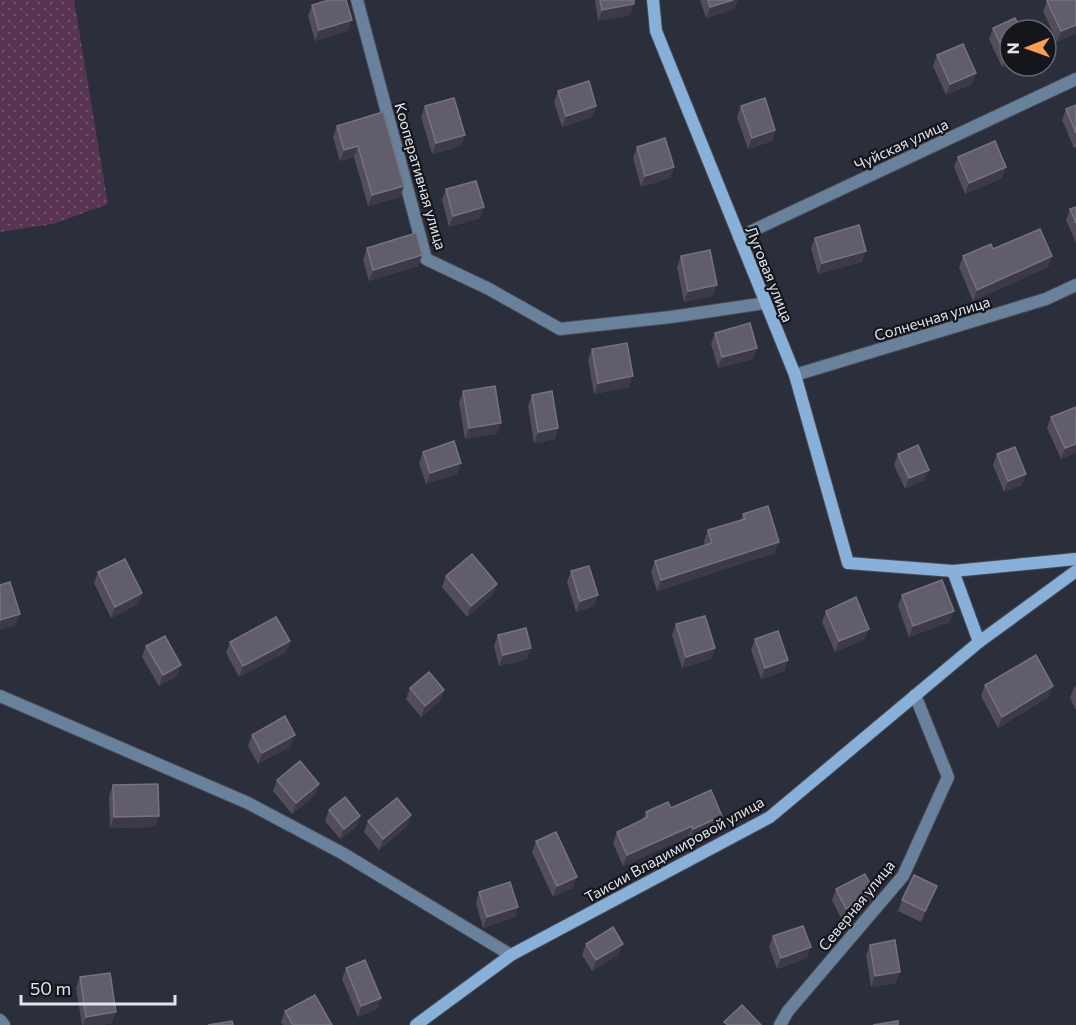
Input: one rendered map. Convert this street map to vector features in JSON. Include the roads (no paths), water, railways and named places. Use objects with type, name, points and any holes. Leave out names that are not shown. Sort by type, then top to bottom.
[{"type":"street","name":"Кооперативная улица","points":[[357,0],[426,259],[489,289],[560,329],[671,317],[766,303]]},
{"type":"street","name":"Луговая улица","points":[[653,0],[656,31],[795,375],[848,563],[953,571]]},
{"type":"street","name":"Чуйская улица","points":[[739,237],[1076,79]]},
{"type":"street","name":"Солнечная улица","points":[[795,375],[1046,299],[1076,285]]},
{"type":"street","points":[[979,642],[953,571],[1076,559]]},
{"type":"street","name":"Таисии Владимировой улица","points":[[416,1025],[511,955],[770,817],[979,642],[1076,571]]},
{"type":"street","name":"Северная улица","points":[[780,1025],[788,1011],[903,876],[948,777],[915,695]]},
{"type":"street","points":[[0,696],[248,803],[342,853],[511,955]]},
{"type":"street","points":[[0,1020],[4,1025]]}]
